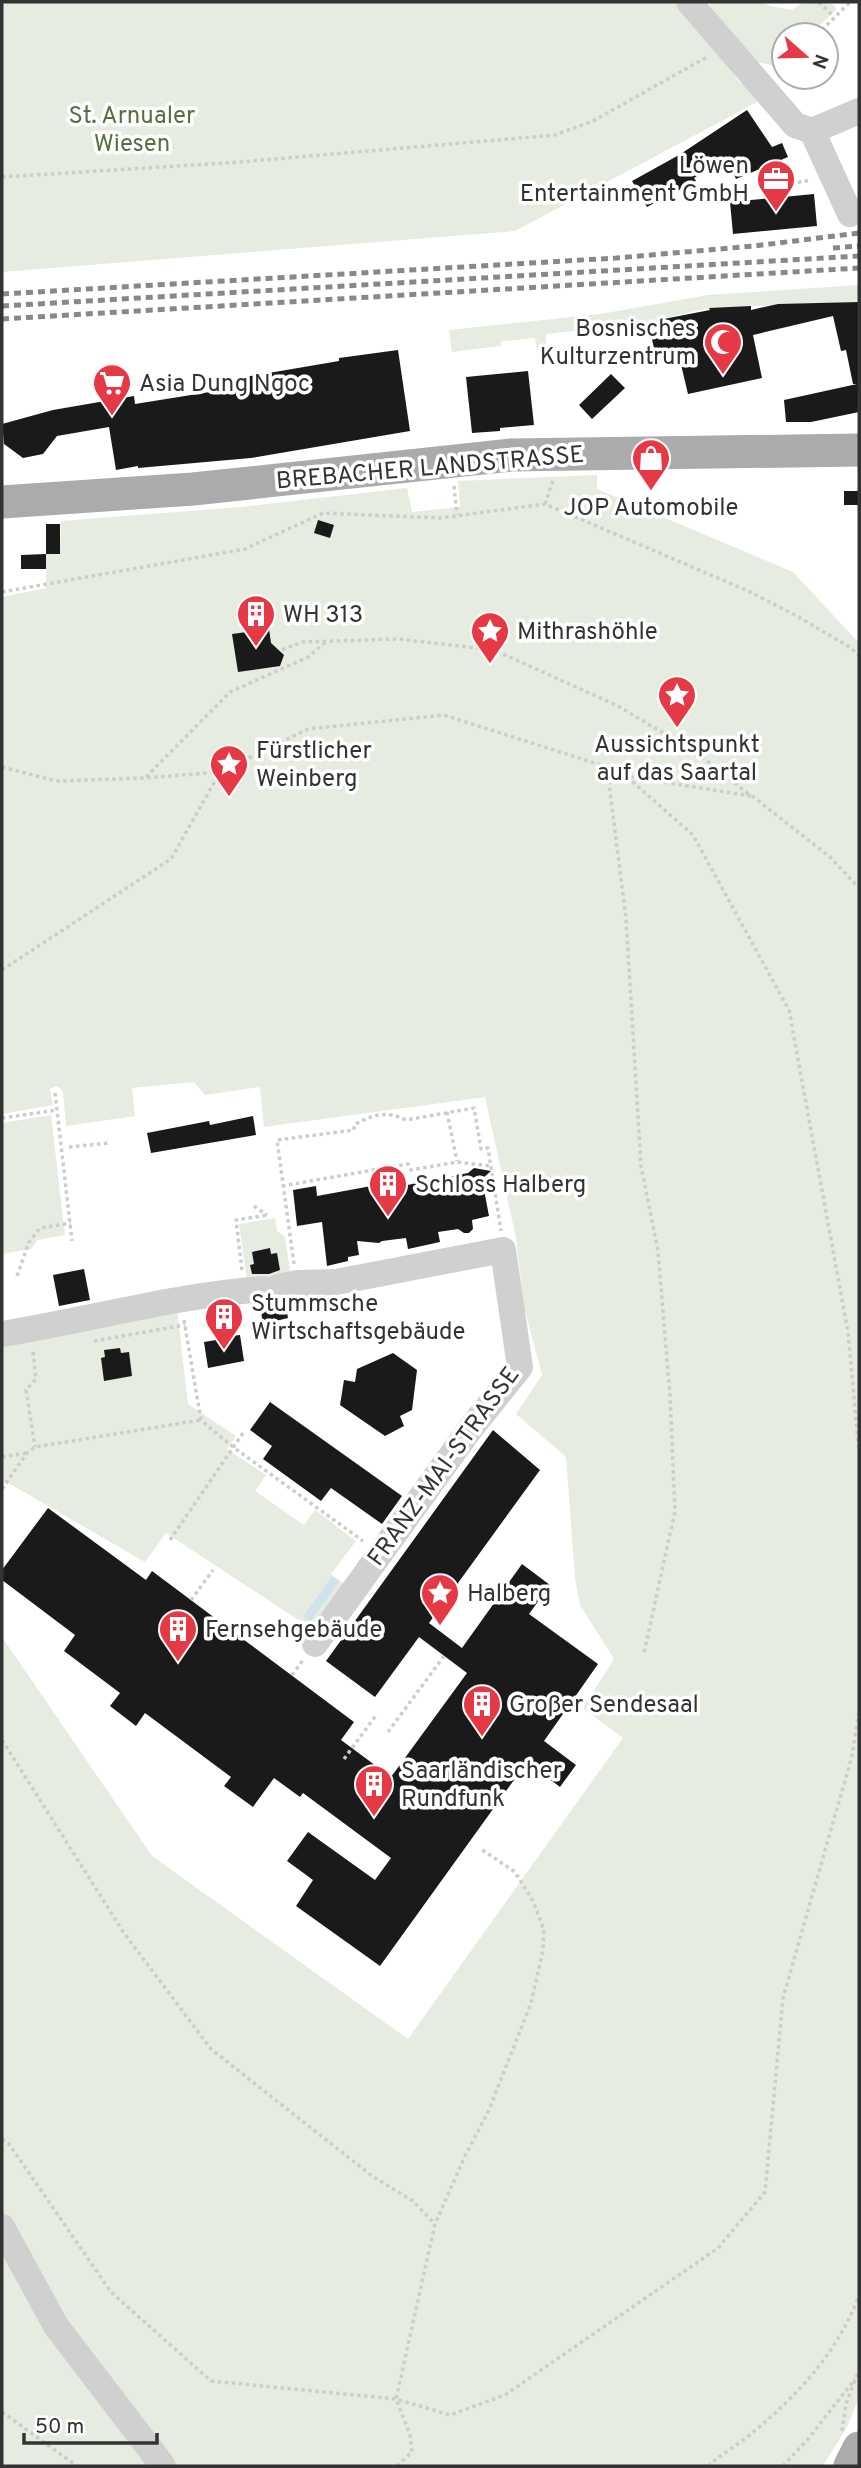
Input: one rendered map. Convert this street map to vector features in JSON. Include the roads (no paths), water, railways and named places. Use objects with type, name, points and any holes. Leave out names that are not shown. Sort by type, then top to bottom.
[{"type":"main road","name":"BREBACHER LANDSTRASSE","points":[[2,502],[193,489],[512,455],[859,450]]},
{"type":"street","points":[[689,2],[795,125],[813,131],[859,111]]},
{"type":"street","points":[[813,131],[850,214]]},
{"type":"street","name":"FRANZ-MAI-STRASSE","points":[[2,1334],[186,1308],[271,1284],[336,1282],[503,1250],[520,1367],[471,1428],[309,1652]]},
{"type":"street","points":[[2,2227],[56,2326],[163,2466]]},
{"type":"water","points":[[332,1576],[339,1582],[310,1622],[303,1617]]},
{"type":"railway","points":[[2,294],[616,258],[754,246],[859,233]]},
{"type":"railway","points":[[833,248],[859,246]]},
{"type":"railway","points":[[2,306],[859,256]]},
{"type":"railway","points":[[2,319],[859,268]]},
{"type":"place","name":"Löwen Entertainment GmbH","points":[[776,213]]},
{"type":"place","name":"Bosnisches Kulturzentrum","points":[[723,376]]},
{"type":"place","name":"Asia Dung Ngoc","points":[[112,417]]},
{"type":"place","name":"JOP Automobile","points":[[651,492]]},
{"type":"place","name":"WH 313","points":[[256,648]]},
{"type":"place","name":"Mithrashöhle","points":[[490,665]]},
{"type":"place","name":"Aussichtspunkt auf das Saartal","points":[[677,729]]},
{"type":"place","name":"Fürstlicher Weinberg","points":[[229,798]]},
{"type":"place","name":"Schloss Halberg","points":[[388,1218]]},
{"type":"place","name":"Stummsche Wirtschaftsgebäude","points":[[224,1351]]},
{"type":"place","name":"Halberg","points":[[440,1627]]},
{"type":"place","name":"Fernsehgebäude","points":[[178,1663]]},
{"type":"place","name":"Großer Sendesaal","points":[[482,1738]]},
{"type":"place","name":"Saarländischer Rundfunk","points":[[374,1818]]},
{"type":"park label","name":"St. Arnualer Wiesen","points":[[132,129]]}]
